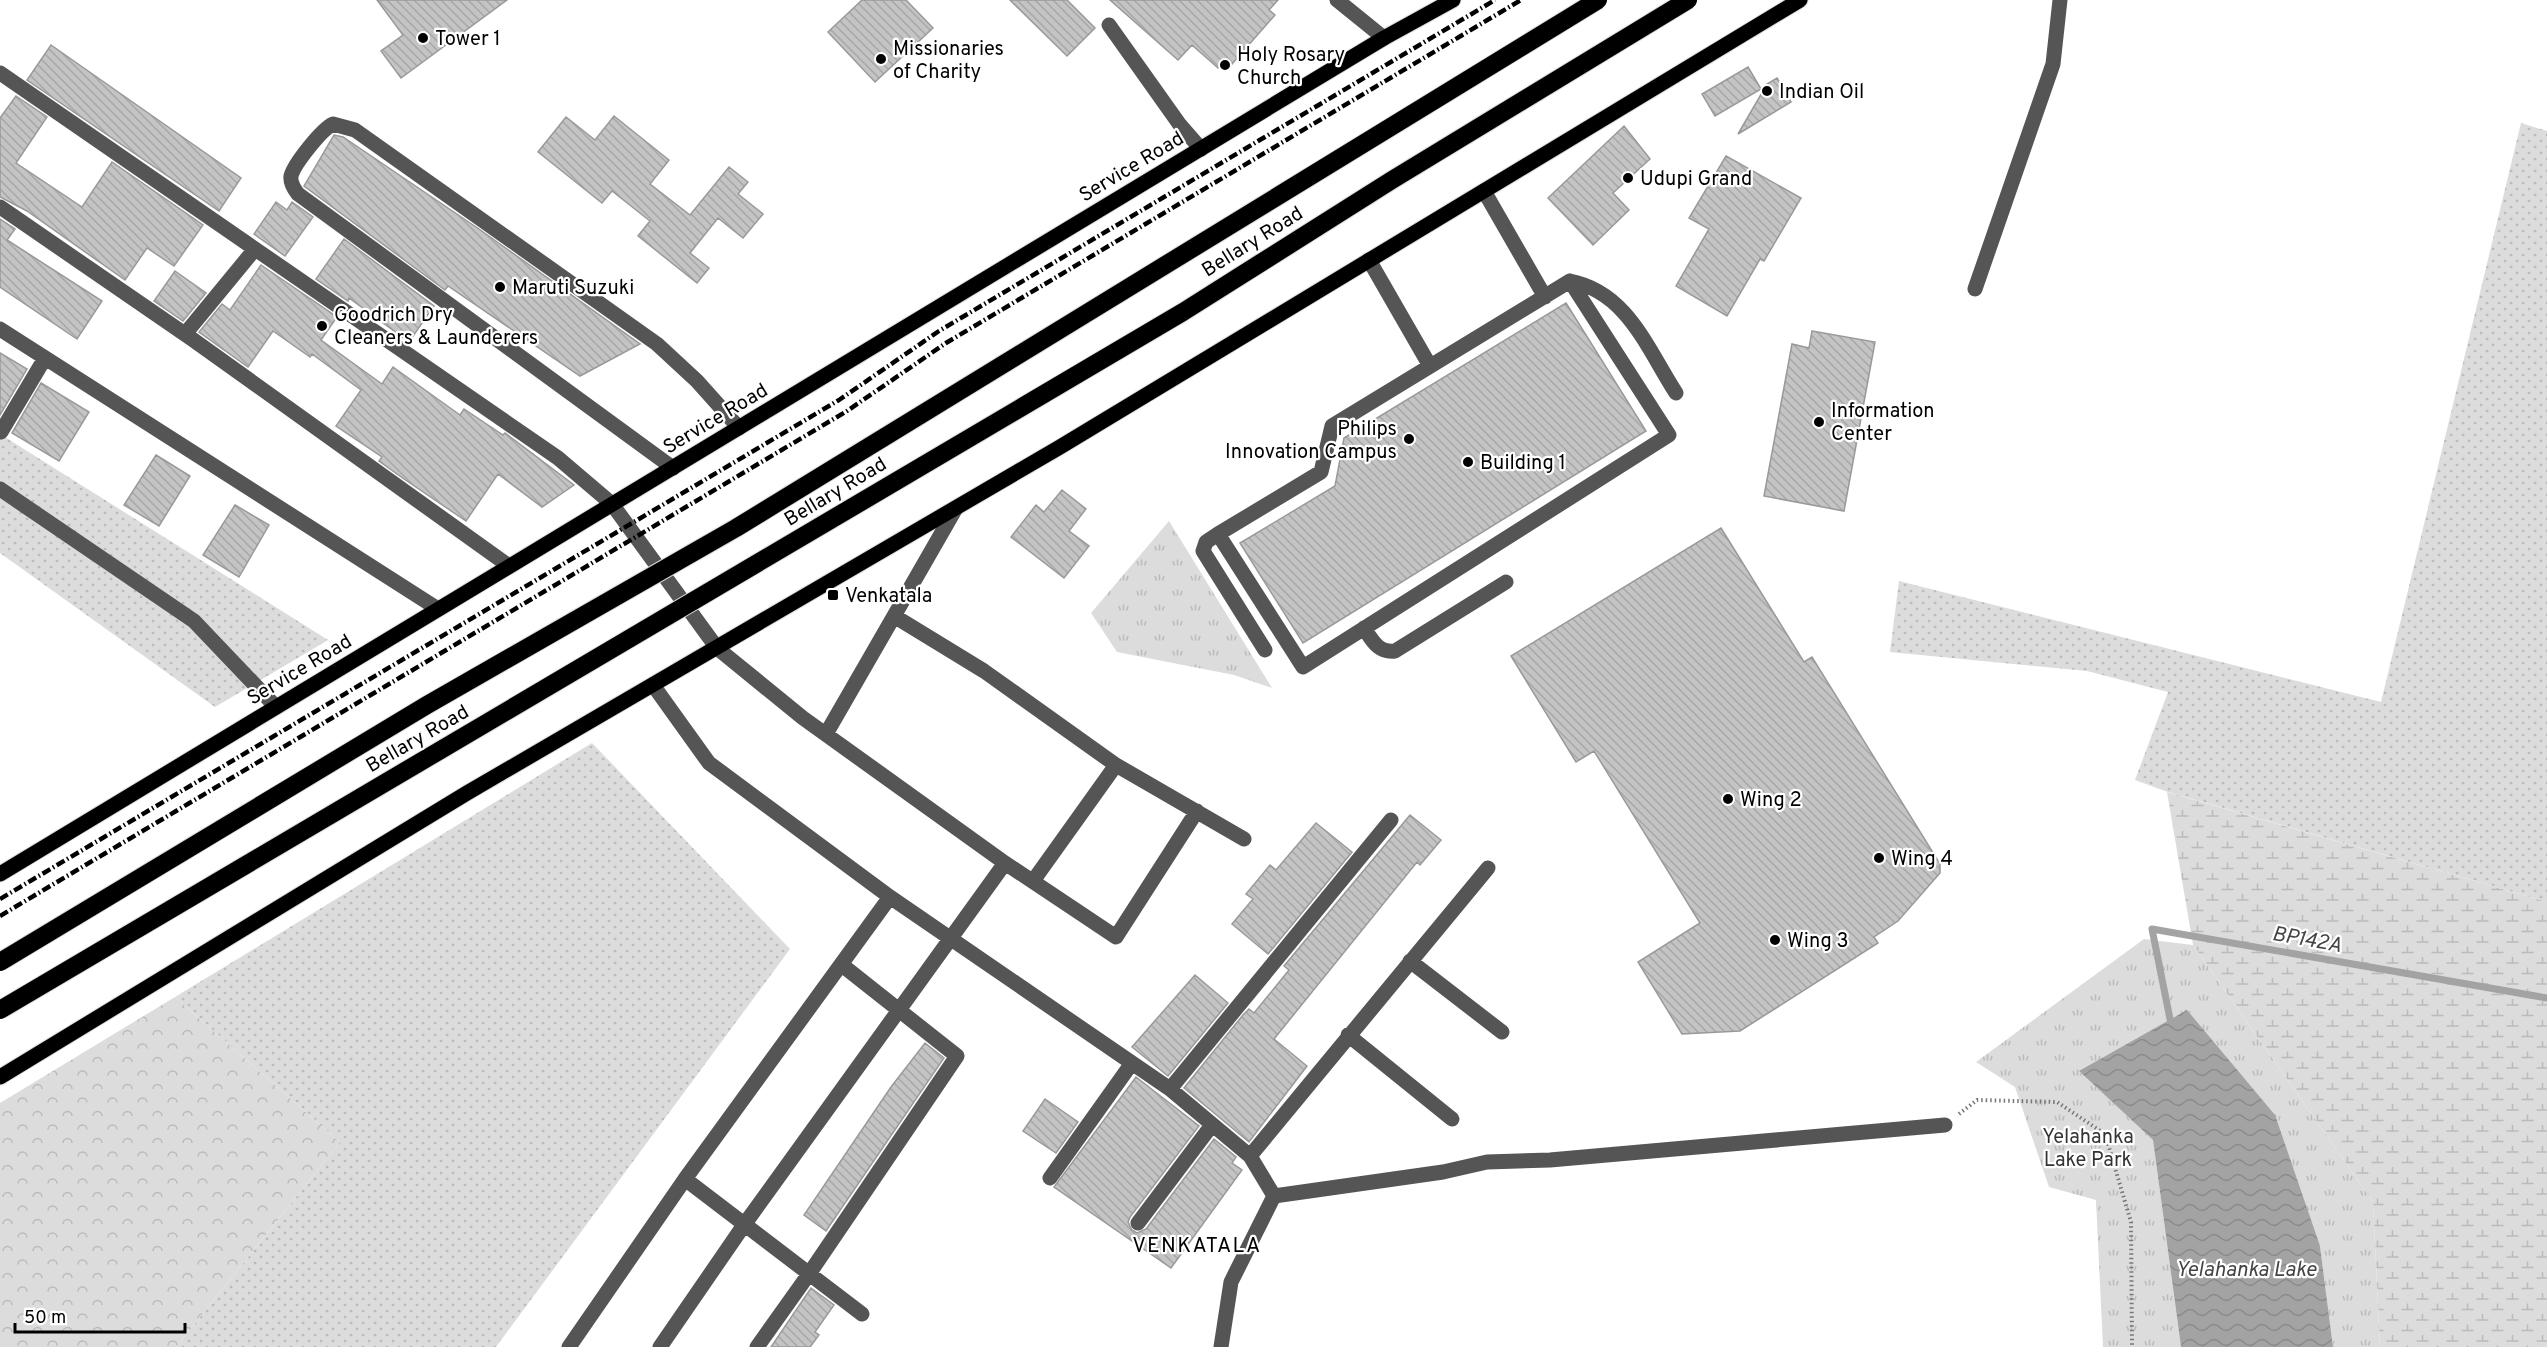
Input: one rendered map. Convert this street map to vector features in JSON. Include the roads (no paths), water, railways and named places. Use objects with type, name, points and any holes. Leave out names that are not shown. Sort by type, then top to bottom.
[{"type":"highway","name":"Bellary Road","points":[[0,962],[427,705],[736,528],[1598,0]]},
{"type":"highway","name":"Bellary Road","points":[[0,1010],[1183,312],[1392,180],[1688,0]]},
{"type":"main road","name":"Service Road","points":[[0,874],[1201,148],[1384,38],[1453,0]]},
{"type":"main road","points":[[0,1077],[467,794],[957,508],[1800,0]]},
{"type":"street","points":[[1337,0],[1384,38]]},
{"type":"street","points":[[1975,289],[2053,64],[2060,0]]},
{"type":"street","points":[[1109,26],[1180,125],[1201,148]]},
{"type":"street","points":[[0,73],[558,458],[612,504],[717,648],[826,734],[1005,863],[1116,937],[1197,811]]},
{"type":"street","points":[[673,468],[298,194],[292,187],[291,176],[320,133],[333,124],[355,130],[614,312],[666,352],[697,381],[739,428]]},
{"type":"street","points":[[1484,191],[1545,297]]},
{"type":"street","points":[[0,207],[185,334],[509,566]]},
{"type":"street","points":[[185,334],[255,249]]},
{"type":"street","points":[[1369,260],[1430,366]]},
{"type":"street","points":[[1218,534],[1303,667],[1669,435],[1570,281]]},
{"type":"street","points":[[1265,650],[1203,550],[1206,542],[1218,534],[1321,472],[1332,426],[1570,281],[1597,289],[1615,301],[1676,393]]},
{"type":"street","points":[[0,329],[438,609]]},
{"type":"street","points":[[1,432],[45,358]]},
{"type":"street","points":[[0,489],[194,621],[276,707]]},
{"type":"street","points":[[826,734],[957,508]]},
{"type":"street","points":[[1364,628],[1377,646],[1383,650],[1395,651],[1506,582]]},
{"type":"street","points":[[894,616],[984,671],[1116,765],[1244,839]]},
{"type":"street","points":[[653,685],[709,764],[992,969],[1170,1089],[1250,1156],[1274,1196]]},
{"type":"street","points":[[1033,881],[1116,765]]},
{"type":"street","points":[[1170,1089],[1391,820]]},
{"type":"street","points":[[660,1347],[744,1225],[1005,863]]},
{"type":"street","points":[[1250,1156],[1488,868]]},
{"type":"street","points":[[569,1347],[685,1179],[890,897]]},
{"type":"street","points":[[1410,961],[1503,1032]]},
{"type":"street","points":[[757,1347],[957,1056],[842,965]]},
{"type":"street","points":[[1348,1035],[1452,1119]]},
{"type":"street","points":[[1050,1178],[1132,1063]]},
{"type":"street","points":[[1138,1223],[1212,1125]]},
{"type":"street","points":[[1274,1196],[1443,1172],[1486,1162],[1550,1160],[1945,1125]]},
{"type":"street","points":[[685,1179],[862,1314]]},
{"type":"street","points":[[1221,1347],[1231,1282],[1274,1196]]},
{"type":"water","name":"Yelahanka Lake","points":[[2187,1010],[2275,1115],[2320,1246],[2333,1347],[2181,1347],[2153,1140],[2079,1071]]},
{"type":"waterway","name":"BP142A","points":[[2170,1019],[2152,929],[2547,998]]},
{"type":"railway","points":[[0,899],[839,400],[939,331],[1495,0]]},
{"type":"railway","points":[[0,916],[847,411],[946,343],[1521,0]]},
{"type":"place","name":"Tower 1","points":[[423,38]]},
{"type":"place","name":"Missionaries of Charity","points":[[881,59]]},
{"type":"place","name":"Holy Rosary Church","points":[[1225,65]]},
{"type":"place","name":"Indian Oil","points":[[1767,91]]},
{"type":"place","name":"Udupi Grand","points":[[1628,178]]},
{"type":"place","name":"Maruti Suzuki","points":[[500,287]]},
{"type":"place","name":"Goodrich Dry Cleaners & Launderers","points":[[322,326]]},
{"type":"place","name":"Information Center","points":[[1819,422]]},
{"type":"place","name":"Philips Innovation Campus","points":[[1409,439]]},
{"type":"place","name":"Building 1","points":[[1468,462]]},
{"type":"place","name":"Venkatala","points":[[833,595]]},
{"type":"place","name":"Wing 2","points":[[1728,799]]},
{"type":"place","name":"Wing 4","points":[[1879,858]]},
{"type":"place","name":"Wing 3","points":[[1775,940]]},
{"type":"district","name":"VENKATALA","points":[[1197,1245]]},
{"type":"park label","name":"Yelahanka Lake Park","points":[[2088,1148]]}]
